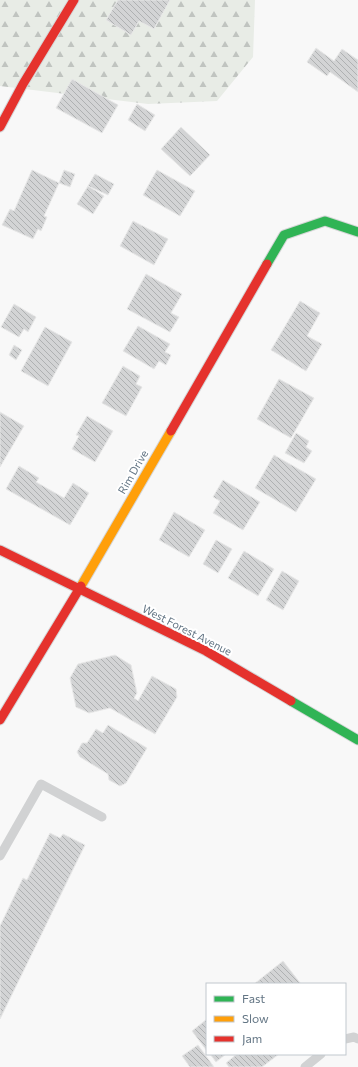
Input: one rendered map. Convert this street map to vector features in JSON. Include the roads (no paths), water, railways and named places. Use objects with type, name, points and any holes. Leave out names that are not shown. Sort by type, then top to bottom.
[{"type":"street","points":[[0,127],[23,84],[74,0]]},
{"type":"street","name":"Rim Drive","points":[[0,720],[79,589],[284,235],[325,221],[358,232]]},
{"type":"street","name":"West Forest Avenue","points":[[0,550],[206,651],[358,740]]},
{"type":"lane","points":[[0,856],[41,784],[102,817]]},
{"type":"lane","points":[[346,1039],[354,1037],[358,1039]]},
{"type":"lane","points":[[305,1067],[320,1055]]}]
